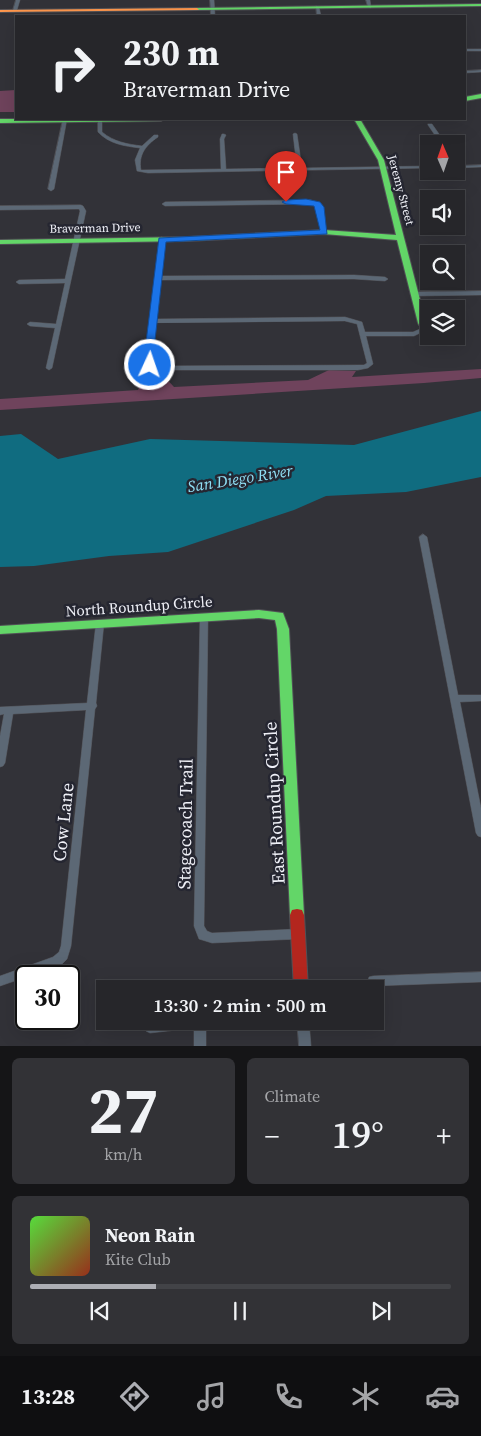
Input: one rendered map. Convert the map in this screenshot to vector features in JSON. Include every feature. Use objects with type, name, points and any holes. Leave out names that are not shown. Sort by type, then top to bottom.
[{"type":"street","points":[[15,10],[18,0]]},
{"type":"street","points":[[0,11],[213,8],[318,12],[369,3],[481,5]]},
{"type":"street","points":[[466,50],[481,50]]},
{"type":"street","points":[[466,72],[481,71]]},
{"type":"street","points":[[466,93],[481,89]]},
{"type":"street","points":[[466,99],[481,96]]},
{"type":"street","points":[[0,116],[15,116]]},
{"type":"street","points":[[0,120],[15,120]]},
{"type":"street","points":[[51,189],[65,120]]},
{"type":"street","points":[[100,120],[100,132],[107,138],[124,144],[142,147]]},
{"type":"street","name":"Jeremy Street","points":[[358,120],[379,155],[384,168],[420,315]]},
{"type":"street","points":[[430,125],[437,135]]},
{"type":"street","points":[[295,134],[300,170]]},
{"type":"street","points":[[224,135],[222,139],[224,171]]},
{"type":"street","points":[[156,136],[142,147],[137,160],[139,171],[420,167]]},
{"type":"street","points":[[465,167],[481,166]]},
{"type":"street","points":[[165,204],[311,202],[320,207],[324,232]]},
{"type":"street","points":[[0,208],[81,207],[83,211],[49,368]]},
{"type":"street","name":"Braverman Drive","points":[[0,242],[162,239],[324,232],[401,238]]},
{"type":"street","points":[[154,321],[345,319],[360,323],[370,364],[366,367],[358,368],[159,368],[150,365],[148,358],[154,321],[162,239]]},
{"type":"street","points":[[159,278],[354,277],[385,280]]},
{"type":"street","points":[[19,282],[68,281]]},
{"type":"street","points":[[415,294],[481,293]]},
{"type":"street","points":[[30,324],[58,326]]},
{"type":"street","name":"Jeremy Street","points":[[364,334],[414,334],[420,331]]},
{"type":"street","points":[[423,537],[481,833]]},
{"type":"street","name":"North Roundup Circle","points":[[0,630],[270,613],[279,616]]},
{"type":"street","name":"East Roundup Circle","points":[[279,616],[283,629],[301,980]]},
{"type":"street","name":"Stagecoach Trail","points":[[204,617],[199,926],[203,935],[212,938],[298,934]]},
{"type":"street","name":"Cow Lane","points":[[0,981],[57,961],[63,955],[66,946],[93,706],[100,623]]},
{"type":"street","points":[[455,699],[481,698]]},
{"type":"street","points":[[0,763],[5,710],[93,706]]},
{"type":"street","points":[[373,980],[481,977]]},
{"type":"street","points":[[200,1030],[200,1046]]},
{"type":"street","points":[[304,1030],[305,1046]]},
{"type":"shaded area","points":[[15,90],[15,112],[0,112],[0,91]]},
{"type":"shaded area","points":[[481,369],[481,378],[424,383],[0,410],[0,399],[138,390],[145,374],[162,374],[174,387],[308,380],[329,370],[356,371],[352,377]]},
{"type":"water","name":"San Diego River","points":[[481,411],[481,477],[406,492],[326,496],[294,510],[168,552],[109,556],[34,566],[0,567],[0,436],[21,434],[58,459],[150,439],[354,445]]},
{"type":"traffic: fast","points":[[197,9],[481,5]]},
{"type":"traffic: fast","points":[[466,99],[481,96]]},
{"type":"traffic: fast","points":[[0,121],[80,120]]},
{"type":"traffic: fast","points":[[358,120],[381,160],[420,315]]},
{"type":"traffic: fast","points":[[0,242],[187,239],[324,232],[401,238]]},
{"type":"traffic: fast","points":[[0,630],[259,614],[279,616],[283,629],[297,915]]},
{"type":"traffic: slow","points":[[0,11],[197,9]]},
{"type":"traffic: jam","points":[[297,915],[301,980]]},
{"type":"route","points":[[150,365],[148,358],[151,348],[162,239],[324,232],[320,207],[317,204],[306,201],[286,202]]}]
